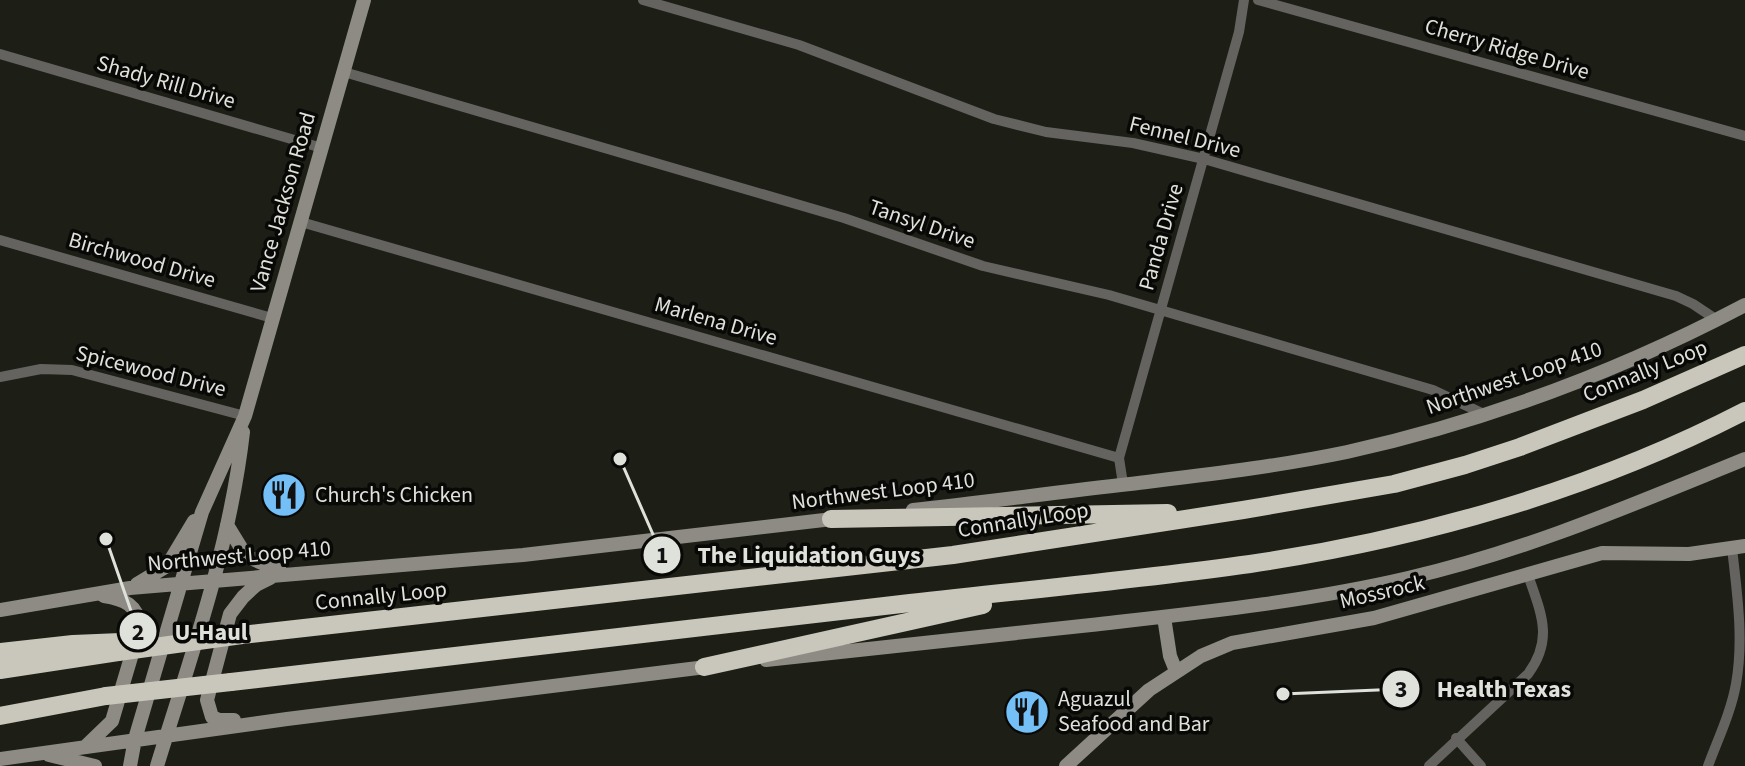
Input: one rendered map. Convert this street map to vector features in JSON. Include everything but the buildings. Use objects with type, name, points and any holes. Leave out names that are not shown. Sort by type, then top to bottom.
[{"type":"highway","name":"Connally Loop","points":[[120,647],[953,555],[1394,484],[1465,465],[1643,400],[1745,355]]},
{"type":"highway","points":[[0,716],[106,696],[1251,564],[1415,532],[1490,512],[1571,485],[1687,439],[1745,411]]},
{"type":"highway","points":[[831,519],[1243,510]]},
{"type":"highway","points":[[704,667],[1052,588]]},
{"type":"highway","points":[[0,652],[73,644],[120,647]]},
{"type":"highway","points":[[0,670],[120,647]]},
{"type":"main road","name":"Vance Jackson Road","points":[[157,766],[214,580],[238,475],[245,416],[364,0]]},
{"type":"main road","name":"Northwest Loop 410","points":[[0,610],[130,588],[523,555],[1299,461],[1403,438],[1486,415],[1670,344],[1745,305]]},
{"type":"main road","name":"Vance Jackson Road","points":[[130,766],[135,739],[202,512],[245,416]]},
{"type":"main road","points":[[0,759],[287,719],[704,667],[1164,617],[1347,591],[1452,566],[1551,537],[1745,459]]},
{"type":"main road","points":[[130,588],[167,566],[202,512]]},
{"type":"main road","points":[[227,525],[246,556],[283,574]]},
{"type":"main road","name":"Mossrock","points":[[1066,766],[1149,690],[1201,656],[1232,643],[1374,618],[1602,553],[1689,554],[1738,547]]},
{"type":"main road","points":[[283,574],[256,585],[230,614],[207,700],[212,717],[219,720],[287,719]]},
{"type":"main road","points":[[84,594],[126,601],[139,617],[140,627],[112,721],[86,746]]},
{"type":"main road","points":[[1164,617],[1170,656],[1176,671]]},
{"type":"main road","points":[[37,753],[95,766]]},
{"type":"street","name":"Fennel Drive","points":[[643,0],[799,45],[1008,124],[1133,143],[1204,159],[1676,296],[1717,320]]},
{"type":"street","name":"Panda Drive","points":[[1123,484],[1119,458],[1239,32],[1244,0]]},
{"type":"street","name":"Cherry Ridge Drive","points":[[1258,0],[1745,136]]},
{"type":"street","name":"Shady Rill Drive","points":[[0,54],[322,148]]},
{"type":"street","name":"Tansyl Drive","points":[[344,72],[844,218],[983,266],[1109,295],[1433,390],[1486,415]]},
{"type":"street","name":"Marlena Drive","points":[[301,222],[1119,458]]},
{"type":"street","name":"Birchwood Drive","points":[[0,240],[272,318]]},
{"type":"street","name":"Spicewood Drive","points":[[0,377],[41,369],[72,370],[245,416]]},
{"type":"street","points":[[1708,766],[1730,708],[1739,663],[1738,547]]},
{"type":"street","points":[[1429,766],[1528,674],[1537,662],[1544,640],[1544,626],[1528,575]]},
{"type":"street","points":[[1456,738],[1481,766]]},
{"type":"place","name":"The Liquidation Guys","points":[[620,459]]},
{"type":"place","name":"Church's Chicken","points":[[284,495]]},
{"type":"place","name":"U-Haul","points":[[106,539]]},
{"type":"place","name":"Health Texas","points":[[1283,694]]},
{"type":"place","name":"Aguazul Seafood and Bar","points":[[1027,712]]}]
